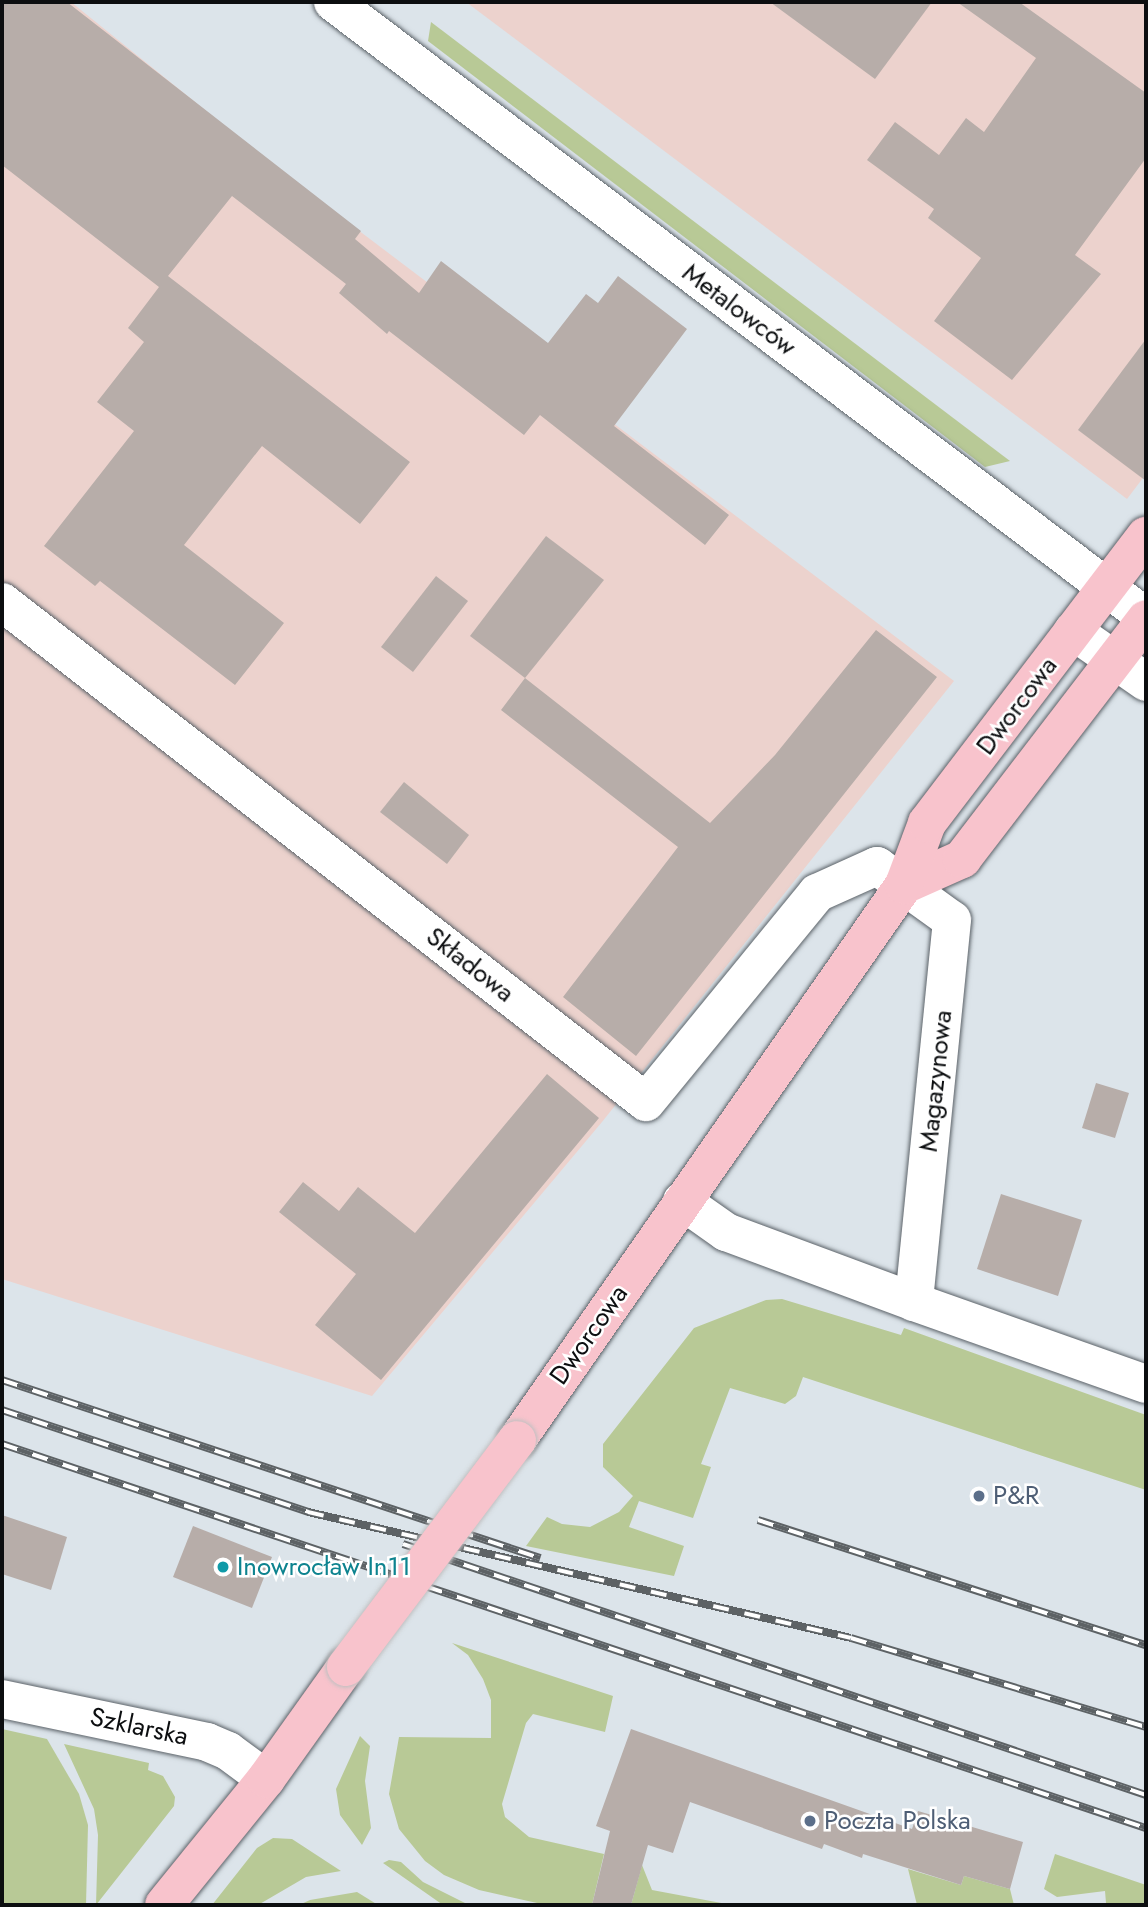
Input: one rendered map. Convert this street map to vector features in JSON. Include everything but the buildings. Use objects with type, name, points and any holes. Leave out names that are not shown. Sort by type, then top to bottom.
[{"type":"main road","name":"Dworcowa","points":[[164,1905],[266,1779],[346,1667],[517,1440],[904,885],[927,823],[1146,536]]},
{"type":"main road","name":"Dworcowa","points":[[904,885],[962,859],[1146,618]]},
{"type":"street","name":"Metalowców","points":[[333,2],[1146,618]]},
{"type":"street","name":"Składowa","points":[[2,602],[646,1102],[817,893],[877,866],[904,885]]},
{"type":"street","points":[[1073,632],[1146,682]]},
{"type":"street","name":"Magazynowa","points":[[904,885],[952,920],[914,1302]]},
{"type":"street","points":[[682,1201],[726,1232],[1146,1384]]},
{"type":"street","name":"Szklarska","points":[[2,1699],[207,1742],[228,1751],[266,1779]]},
{"type":"shaded area","points":[[2,2],[71,2],[288,177],[954,681],[602,1122],[372,1396],[2,1279]]},
{"type":"shaded area","points":[[466,2],[1146,2],[1146,474],[1127,499]]},
{"type":"green space","points":[[431,22],[1010,461],[985,467],[428,41]]},
{"type":"green space","points":[[782,1299],[901,1335],[904,1328],[1146,1415],[1146,1490],[803,1377],[796,1396],[785,1404],[730,1388],[701,1464],[711,1467],[693,1518],[639,1501],[629,1527],[684,1546],[674,1576],[526,1546],[547,1517],[562,1524],[590,1527],[619,1512],[633,1496],[603,1467],[603,1444],[694,1328],[766,1300]]},
{"type":"green space","points":[[452,1643],[613,1696],[605,1732],[533,1714],[526,1723],[502,1804],[505,1817],[529,1837],[604,1854],[592,1905],[546,1905],[479,1890],[444,1875],[425,1861],[399,1829],[389,1794],[399,1737],[491,1738],[491,1700],[483,1679],[468,1655]]},
{"type":"green space","points":[[2,1729],[47,1739],[79,1794],[88,1825],[86,1905],[2,1905]]},
{"type":"green space","points":[[360,1736],[370,1746],[365,1781],[371,1828],[362,1845],[340,1815],[336,1789]]},
{"type":"green space","points":[[64,1744],[149,1763],[148,1770],[163,1776],[175,1797],[174,1806],[96,1905],[98,1835],[94,1809]]},
{"type":"green space","points":[[273,1838],[292,1839],[341,1871],[306,1877],[258,1905],[212,1905],[257,1848]]},
{"type":"green space","points":[[1055,1854],[1146,1885],[1146,1904],[1106,1903],[1105,1891],[1057,1897],[1044,1889]]},
{"type":"green space","points":[[389,1860],[401,1862],[423,1882],[469,1905],[443,1905],[383,1863]]},
{"type":"green space","points":[[642,1865],[652,1890],[732,1905],[631,1905]]},
{"type":"green space","points":[[908,1869],[961,1885],[964,1876],[1010,1889],[1014,1905],[917,1905]]},
{"type":"green space","points":[[357,1892],[378,1905],[299,1905],[310,1900]]},
{"type":"railway","points":[[2,1380],[540,1558]]},
{"type":"railway","points":[[2,1410],[308,1512],[851,1638],[1146,1727]]},
{"type":"railway","points":[[2,1444],[1146,1828]]},
{"type":"railway","points":[[758,1520],[1146,1645]]},
{"type":"railway","points":[[403,1544],[1146,1795]]},
{"type":"place","name":"P&R","points":[[979,1496]]},
{"type":"place","name":"Inowrocław In11","points":[[223,1567]]},
{"type":"place","name":"Poczta Polska","points":[[810,1821]]}]
